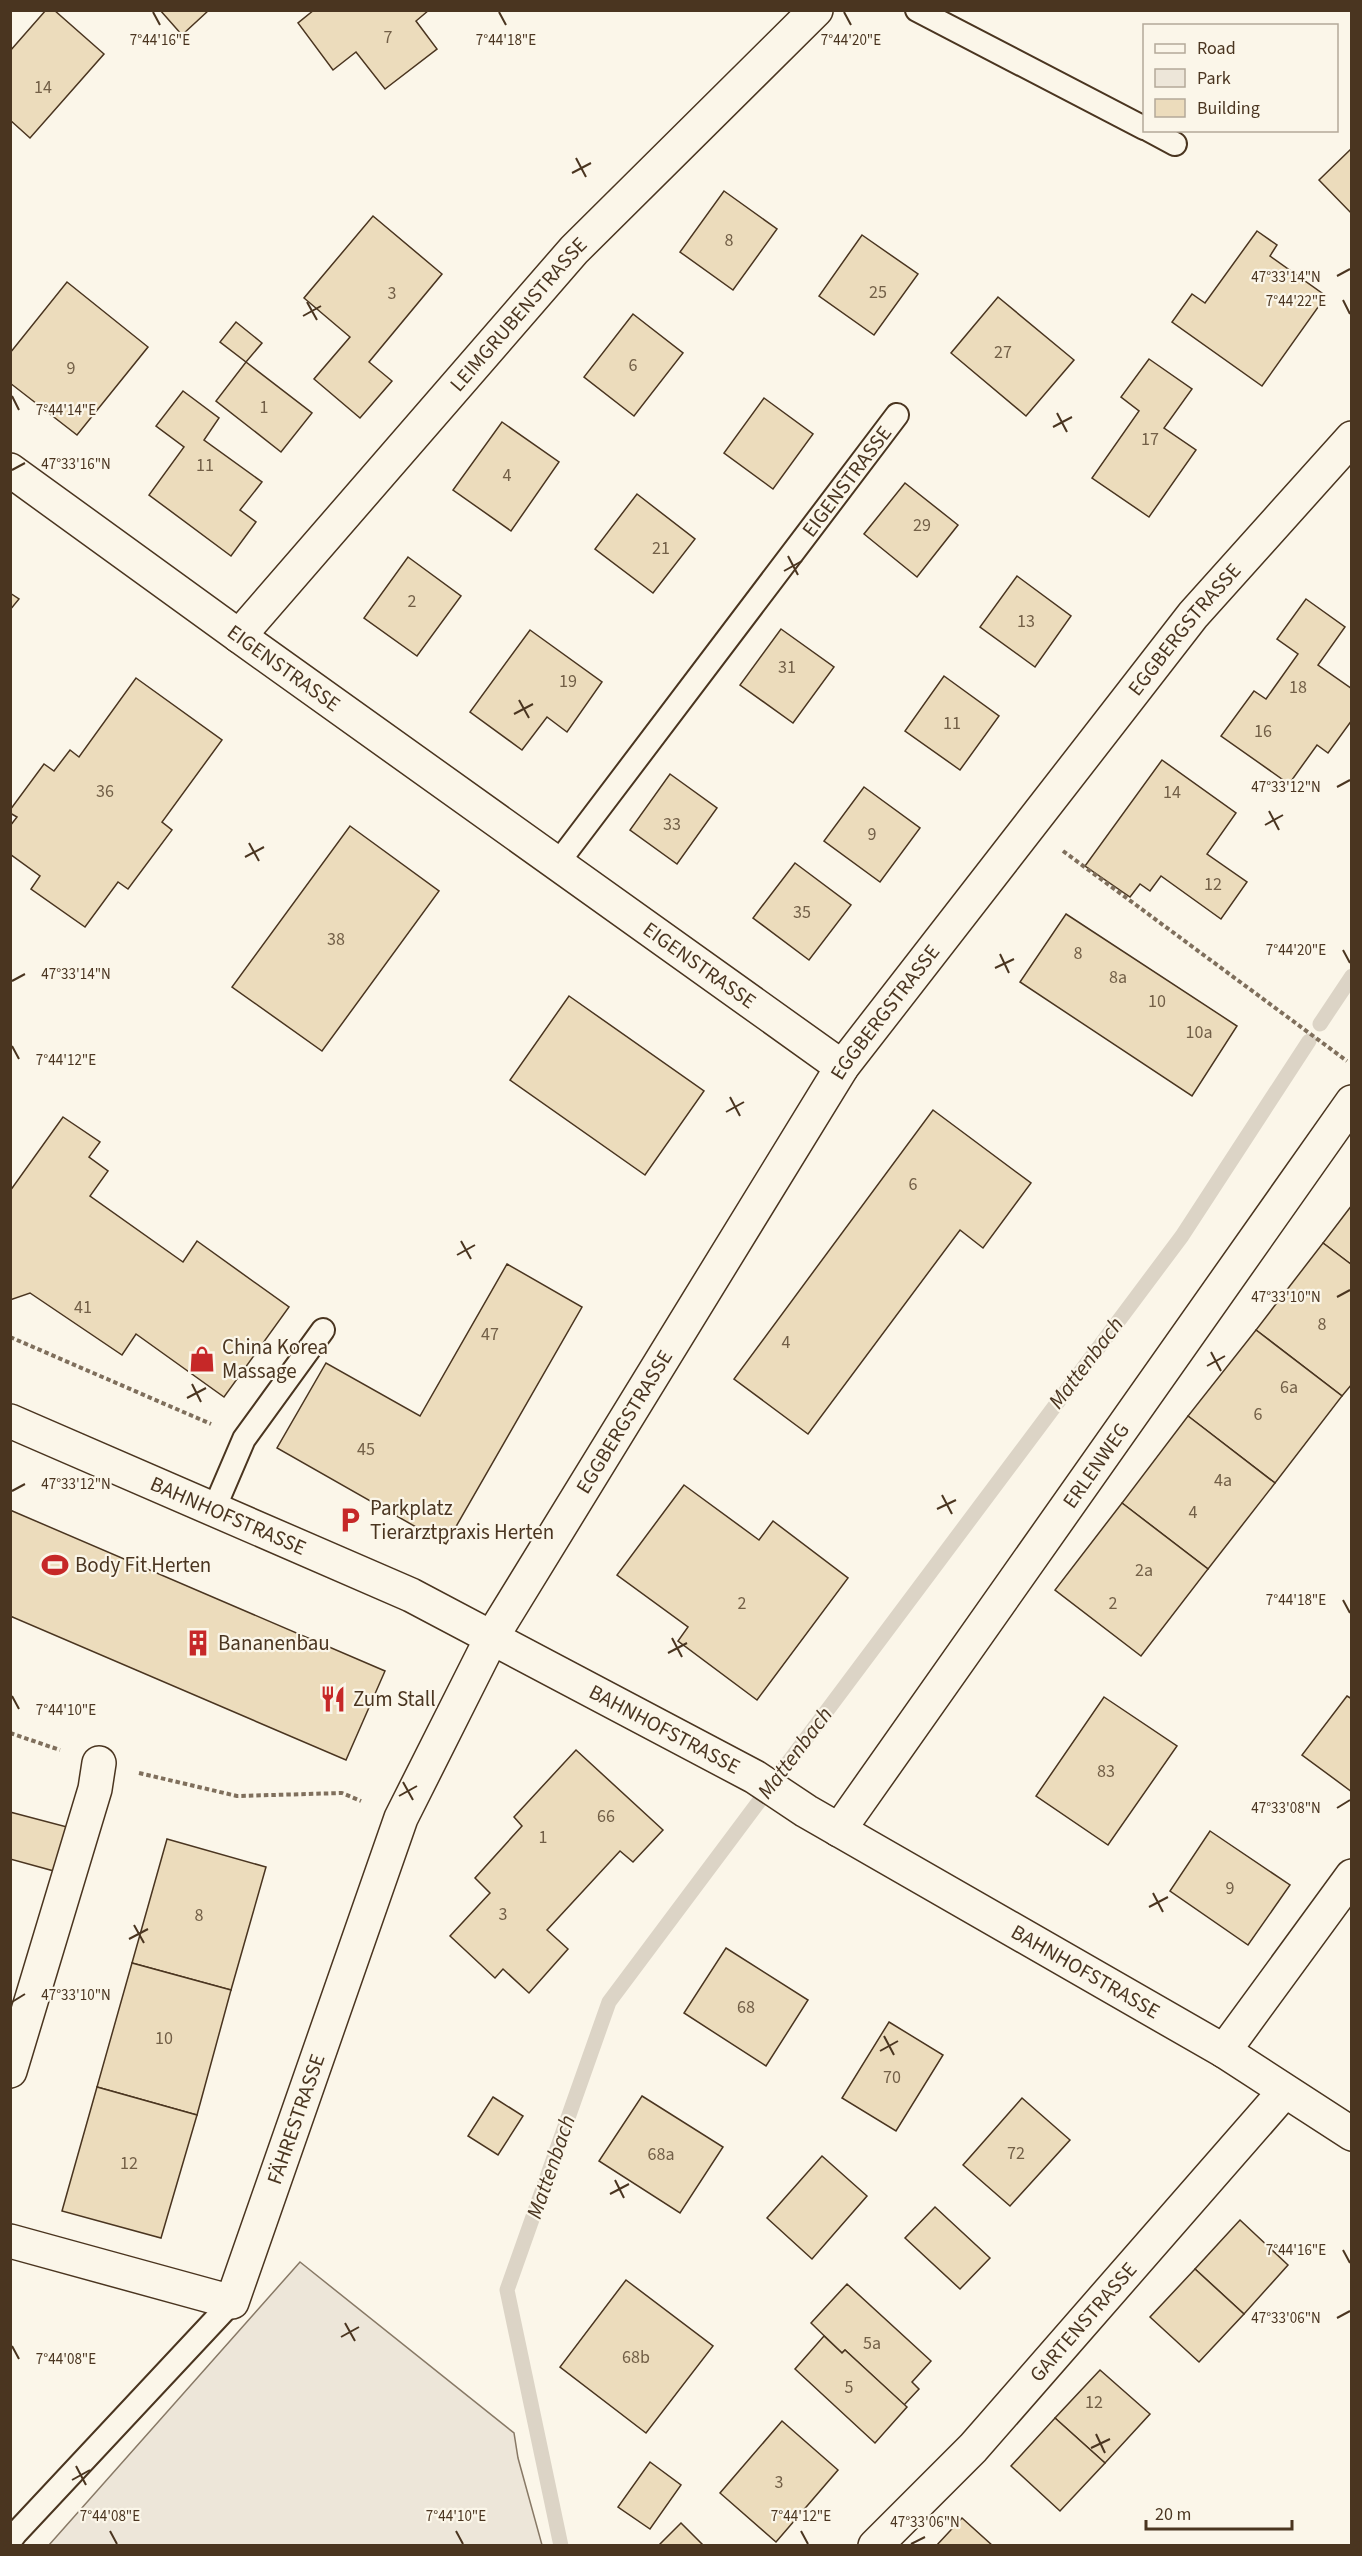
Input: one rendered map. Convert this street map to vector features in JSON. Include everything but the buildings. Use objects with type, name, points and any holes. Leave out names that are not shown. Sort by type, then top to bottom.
[{"type":"street","name":"LEIMGRUBENSTRASSE","points":[[239,636],[574,250],[816,10]]},
{"type":"street","name":"EGGBERGSTRASSE","points":[[492,1637],[843,1067],[1193,615],[1352,438]]},
{"type":"street","name":"EIGENSTRASSE","points":[[10,470],[843,1067]]},
{"type":"street","name":"ERLENWEG","points":[[839,1830],[1352,1102]]},
{"type":"street","name":"BAHNHOFSTRASSE","points":[[10,1421],[411,1594],[492,1637],[755,1777],[806,1811],[1224,2051],[1352,2134]]},
{"type":"street","name":"FÄHRESTRASSE","points":[[232,2302],[401,1818],[492,1637]]},
{"type":"street","points":[[10,2071],[95,1789],[99,1763]]},
{"type":"street","points":[[1224,2051],[1352,1876]]},
{"type":"street","name":"GARTENSTRASSE","points":[[875,2546],[973,2448],[1284,2092]]},
{"type":"street","points":[[10,2241],[232,2302]]},
{"type":"lane","points":[[917,10],[1143,127]]},
{"type":"lane","points":[[1153,132],[1175,144]]},
{"type":"lane","name":"EIGENSTRASSE","points":[[557,864],[897,415]]},
{"type":"lane","points":[[214,1509],[244,1439],[323,1330]]},
{"type":"lane","name":"FÄHRESTRASSE","points":[[10,2541],[232,2302]]},
{"type":"path","points":[[1029,826],[1352,1065]]},
{"type":"path","points":[[10,1337],[244,1439]]},
{"type":"path","points":[[10,1733],[99,1763],[237,1796],[342,1793],[401,1818]]},
{"type":"green space","points":[[300,2262],[514,2433],[518,2458],[542,2545],[49,2545]]},
{"type":"waterway","name":"Mattenbach","points":[[1320,1024],[1352,976]]},
{"type":"waterway","name":"Mattenbach","points":[[561,2546],[507,2290],[609,2002],[1182,1236],[1309,1041]]},
{"type":"place","name":"China Korea Massage","points":[[202,1359]]},
{"type":"place","name":"Parkplatz Tierarztpraxis Herten","points":[[350,1520]]},
{"type":"place","name":"Body Fit Herten","points":[[55,1565]]},
{"type":"place","name":"Bananenbau","points":[[198,1643]]},
{"type":"place","name":"Zum Stall","points":[[333,1699]]}]
